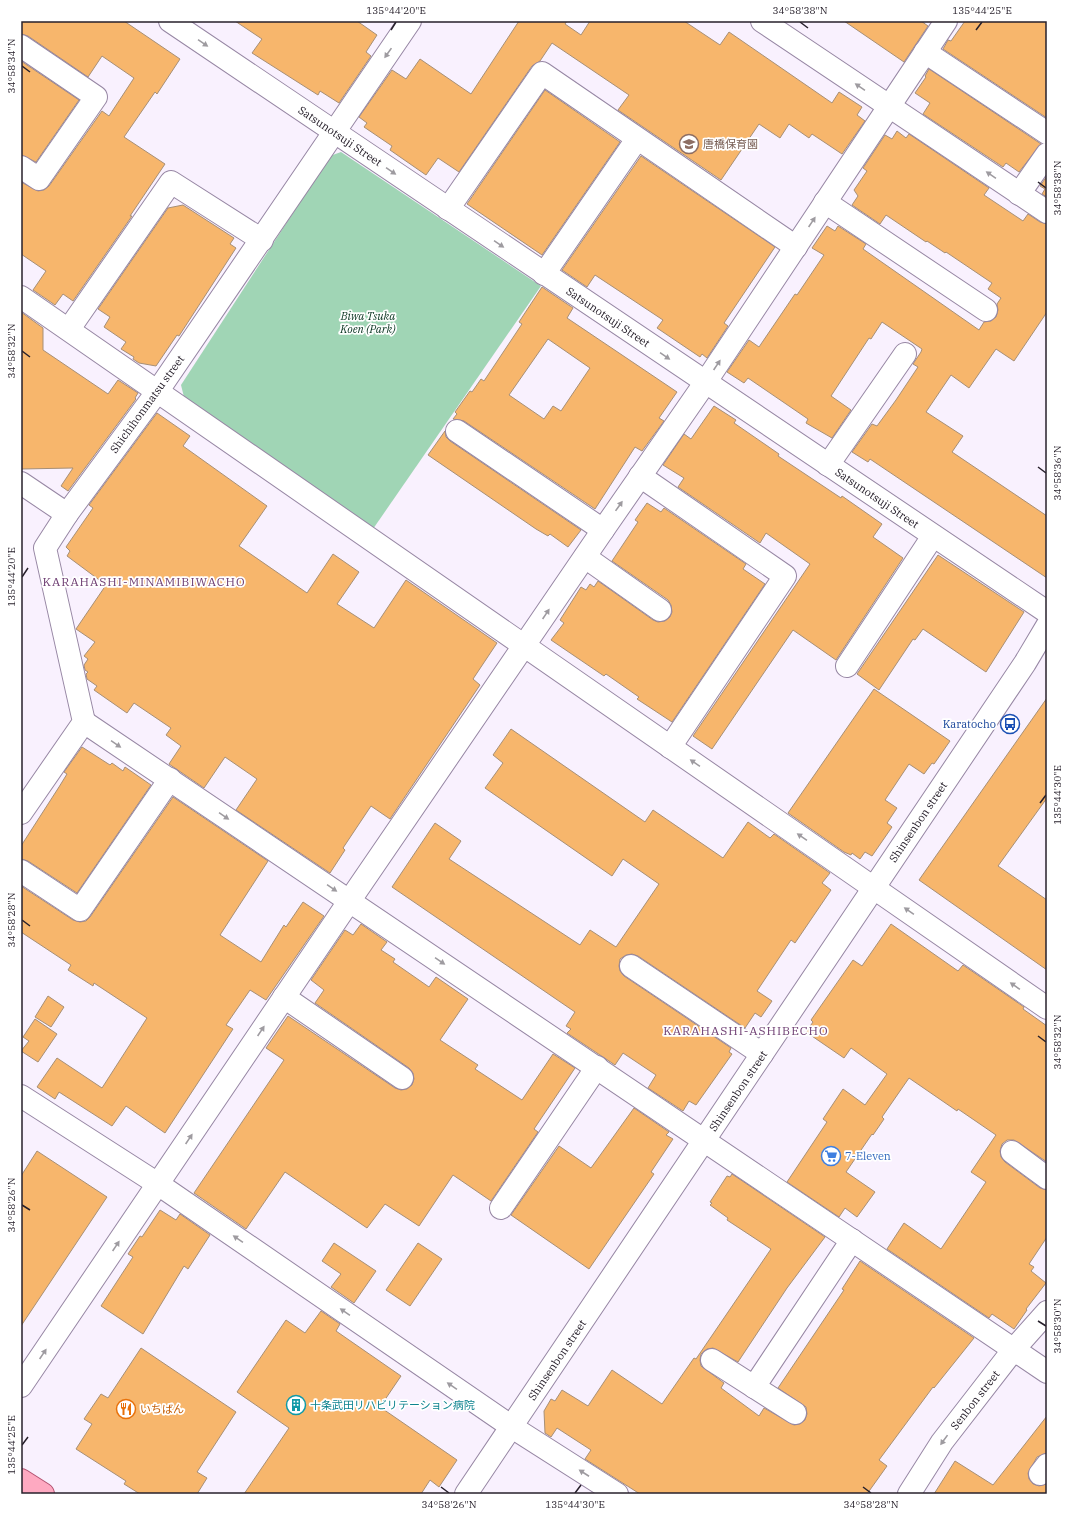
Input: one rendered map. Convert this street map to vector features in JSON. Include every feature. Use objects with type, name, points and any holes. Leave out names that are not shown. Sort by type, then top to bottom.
[{"type":"main road","points":[[21,1480],[43,1494]]},
{"type":"street","name":"Satsunotsuji Street","points":[[170,21],[705,383],[1047,612]]},
{"type":"street","name":"Shichihonmatsu street","points":[[84,722],[46,548],[67,514],[158,392],[410,21]]},
{"type":"street","points":[[762,21],[1047,212]]},
{"type":"street","points":[[21,1386],[350,900],[584,557],[705,383],[946,21]]},
{"type":"street","points":[[21,46],[96,97],[39,179],[21,167]]},
{"type":"street","points":[[925,52],[1047,134]]},
{"type":"street","points":[[448,209],[542,73],[796,247]]},
{"type":"street","points":[[544,274],[637,139]]},
{"type":"street","points":[[1019,194],[1047,154]]},
{"type":"street","points":[[69,330],[171,182],[262,240]]},
{"type":"street","points":[[825,202],[986,310]]},
{"type":"street","points":[[21,297],[1047,1008]]},
{"type":"street","points":[[828,465],[906,354]]},
{"type":"street","points":[[457,431],[603,530]]},
{"type":"street","points":[[640,476],[785,576],[670,747]]},
{"type":"street","points":[[21,483],[67,514]]},
{"type":"street","points":[[847,666],[933,536]]},
{"type":"street","points":[[584,557],[660,610]]},
{"type":"street","name":"Shinsenbon street","points":[[466,1494],[1025,663],[1047,626]]},
{"type":"street","points":[[21,813],[84,722],[350,900],[1047,1372]]},
{"type":"street","points":[[21,871],[80,910],[170,779]]},
{"type":"street","points":[[631,966],[762,1054]]},
{"type":"street","points":[[284,997],[402,1078]]},
{"type":"street","points":[[501,1208],[597,1067]]},
{"type":"street","points":[[21,1096],[158,1184],[512,1427],[617,1494]]},
{"type":"street","points":[[1012,1152],[1047,1178]]},
{"type":"street","points":[[754,1387],[852,1240]]},
{"type":"street","name":"Senbon street","points":[[909,1494],[942,1442],[1014,1350],[1047,1312]]},
{"type":"street","points":[[712,1360],[795,1413]]},
{"type":"green space","name":"Biwa Tsuka Koen (Park)","points":[[341,152],[541,286],[373,529],[184,397],[181,385],[330,156]]},
{"type":"building","points":[[21,21],[124,21],[180,59],[157,94],[155,92],[124,137],[165,164],[130,216],[132,216],[73,301],[63,294],[55,305],[33,290],[46,271],[21,254],[21,182],[38,191],[44,190],[49,186],[102,111],[109,116],[134,78],[102,56],[88,77],[28,36],[21,34]]},
{"type":"building","points":[[235,21],[357,21],[377,35],[366,52],[371,56],[339,103],[320,91],[318,95],[252,53],[262,39]]},
{"type":"building","points":[[519,21],[567,21],[565,24],[581,35],[590,21],[684,21],[720,45],[729,32],[832,103],[839,92],[862,107],[857,115],[865,121],[842,154],[812,134],[809,138],[789,124],[780,138],[759,124],[721,180],[618,110],[629,95],[552,43],[540,61],[532,66],[459,172],[438,158],[426,175],[390,150],[392,146],[364,127],[367,123],[359,117],[392,70],[406,79],[420,59],[471,94]]},
{"type":"building","points":[[844,21],[921,21],[928,26],[904,62]]},
{"type":"building","points":[[965,21],[1047,21],[1047,118],[943,49],[948,40],[951,41]]},
{"type":"building","points":[[21,61],[79,100],[36,162],[21,155]]},
{"type":"building","points":[[929,69],[1041,144],[1019,172],[1006,163],[1003,167],[923,114],[930,103],[915,93],[926,77],[925,76]]},
{"type":"building","points":[[545,90],[620,142],[542,255],[467,204]]},
{"type":"building","points":[[897,131],[906,138],[909,134],[989,188],[984,195],[1023,221],[1028,214],[1040,222],[1047,224],[1047,312],[1014,361],[996,349],[969,388],[951,375],[926,412],[963,436],[952,452],[1047,516],[1047,578],[870,459],[868,462],[852,452],[872,424],[877,426],[918,367],[913,364],[922,349],[882,322],[871,339],[869,338],[831,396],[851,410],[832,438],[806,423],[808,419],[748,378],[744,383],[727,372],[749,340],[759,347],[795,294],[797,295],[824,255],[812,248],[827,226],[835,231],[838,226],[866,244],[863,249],[979,330],[984,322],[991,321],[996,317],[998,310],[997,304],[1001,298],[988,289],[992,283],[946,252],[945,253],[927,241],[926,242],[886,215],[880,224],[852,205],[858,196],[854,190],[867,171],[863,168],[885,135],[892,139]]},
{"type":"building","points":[[641,156],[775,247],[724,323],[728,326],[707,358],[702,354],[700,357],[657,328],[663,320],[595,275],[587,287],[562,270]]},
{"type":"building","points":[[1047,176],[1047,197],[1042,194],[1045,189],[1040,186]]},
{"type":"building","points":[[183,205],[234,238],[230,244],[236,248],[179,336],[177,335],[156,366],[139,363],[133,359],[134,357],[121,349],[126,342],[104,327],[110,317],[98,309],[168,208]]},
{"type":"building","points":[[542,287],[573,308],[567,318],[677,392],[659,418],[664,421],[642,451],[635,447],[595,509],[464,421],[453,419],[457,414],[455,412],[470,391],[472,392],[481,379],[484,381],[522,324],[519,322]],"holes":[[[548,339],[590,368],[561,411],[553,406],[544,419],[509,395]]]},
{"type":"building","points":[[21,312],[43,328],[43,350],[108,394],[118,380],[138,393],[135,398],[136,399],[68,491],[61,486],[73,468],[21,469]]},
{"type":"building","points":[[714,406],[736,420],[734,423],[779,454],[778,456],[841,498],[842,496],[882,524],[873,537],[903,558],[836,660],[793,630],[712,749],[693,736],[810,564],[766,533],[760,543],[678,487],[684,478],[663,465],[684,434],[691,439]]},
{"type":"building","points":[[157,413],[190,436],[183,446],[267,506],[239,546],[307,593],[333,554],[359,572],[337,604],[374,628],[406,580],[497,643],[473,679],[480,685],[390,819],[371,806],[343,848],[345,850],[330,873],[236,810],[257,779],[225,757],[204,788],[169,764],[181,746],[166,735],[171,728],[134,703],[127,713],[94,690],[97,686],[87,679],[86,674],[88,672],[85,670],[84,665],[88,659],[84,656],[95,642],[76,629],[106,585],[67,556],[70,551],[66,547],[93,508],[89,505]]},
{"type":"building","points":[[445,431],[446,437],[450,441],[581,530],[568,547],[550,534],[548,536],[536,529],[428,455]]},
{"type":"building","points":[[647,503],[661,512],[664,508],[746,564],[743,569],[765,584],[672,722],[637,699],[639,697],[606,674],[604,676],[551,640],[564,623],[560,620],[581,587],[586,590],[590,584],[594,587],[598,581],[653,620],[658,622],[665,621],[670,617],[672,612],[671,605],[668,600],[612,561],[638,522],[635,520]]},
{"type":"building","points":[[938,555],[1024,612],[986,672],[923,629],[915,640],[913,639],[879,690],[857,674]]},
{"type":"building","points":[[874,689],[950,741],[934,764],[932,763],[924,774],[909,764],[885,800],[897,808],[887,823],[892,827],[872,856],[865,852],[860,859],[852,853],[851,855],[844,852],[788,813]]},
{"type":"building","points":[[1047,698],[1047,798],[998,866],[1047,900],[1047,970],[919,880]]},
{"type":"building","points":[[511,729],[645,822],[653,810],[723,858],[748,822],[770,838],[774,834],[830,873],[822,883],[831,890],[795,943],[791,940],[757,991],[772,1001],[761,1017],[755,1013],[745,1028],[638,956],[632,954],[626,955],[620,959],[620,971],[624,976],[731,1048],[729,1052],[732,1054],[696,1105],[689,1101],[683,1111],[648,1088],[656,1075],[623,1053],[615,1065],[567,1033],[571,1029],[566,1026],[575,1012],[392,887],[435,823],[461,841],[449,859],[580,945],[590,930],[616,947],[659,884],[623,859],[612,876],[485,788],[503,763],[493,755]]},
{"type":"building","points":[[82,747],[110,765],[112,763],[123,771],[125,767],[151,785],[77,893],[28,861],[21,859],[21,846],[67,774],[64,772]]},
{"type":"building","points":[[173,797],[268,861],[220,935],[261,962],[284,925],[286,927],[303,902],[324,916],[266,1000],[250,990],[226,1025],[233,1029],[165,1133],[126,1106],[112,1126],[59,1092],[55,1099],[37,1087],[57,1058],[102,1088],[147,1018],[94,983],[93,986],[68,970],[71,965],[21,932],[21,886],[73,920],[80,922],[86,921]]},
{"type":"building","points":[[361,924],[387,942],[381,950],[395,959],[393,962],[429,987],[436,977],[468,999],[440,1040],[478,1065],[475,1069],[522,1100],[553,1054],[575,1068],[534,1129],[538,1132],[491,1201],[453,1175],[419,1226],[385,1204],[367,1228],[285,1172],[246,1229],[194,1193],[284,1060],[266,1048],[288,1016],[395,1088],[401,1090],[407,1089],[412,1085],[414,1079],[413,1073],[409,1068],[315,1003],[324,990],[311,980],[345,930],[353,935]]},
{"type":"building","points":[[891,924],[958,971],[963,965],[1024,1007],[1023,1009],[1047,1026],[1047,1162],[1014,1140],[1007,1140],[1002,1144],[1000,1151],[1001,1157],[1005,1162],[1040,1188],[1047,1190],[1047,1237],[1029,1264],[1034,1267],[1031,1271],[1046,1283],[1026,1309],[1027,1310],[1014,1329],[992,1314],[989,1318],[887,1249],[904,1223],[941,1249],[986,1182],[971,1172],[996,1135],[958,1109],[957,1111],[909,1078],[882,1117],[884,1119],[846,1172],[875,1192],[857,1217],[845,1208],[839,1217],[787,1182],[827,1122],[823,1119],[843,1089],[865,1105],[887,1074],[851,1048],[844,1058],[806,1032],[813,1022],[811,1020],[853,960],[862,966]]},
{"type":"building","points":[[48,996],[64,1007],[51,1027],[35,1017]]},
{"type":"building","points":[[35,1019],[57,1034],[38,1062],[21,1051],[29,1041],[23,1037]]},
{"type":"building","points":[[634,1108],[669,1132],[666,1135],[673,1139],[651,1172],[654,1174],[589,1269],[511,1215],[559,1146],[591,1168]]},
{"type":"building","points":[[37,1151],[107,1197],[21,1326],[21,1176]]},
{"type":"building","points":[[732,1174],[825,1237],[787,1288],[738,1362],[713,1348],[707,1349],[701,1354],[701,1366],[724,1383],[721,1388],[759,1416],[764,1408],[794,1425],[800,1424],[805,1420],[807,1414],[806,1407],[778,1388],[844,1290],[842,1289],[860,1261],[974,1338],[934,1388],[933,1387],[879,1460],[887,1466],[867,1494],[640,1494],[585,1459],[591,1450],[557,1428],[551,1437],[545,1433],[544,1411],[551,1399],[555,1401],[562,1390],[588,1406],[612,1370],[662,1404],[694,1358],[696,1359],[771,1249],[727,1220],[728,1218],[710,1205],[712,1203],[710,1202],[727,1176],[730,1177]]},
{"type":"building","points":[[160,1210],[176,1220],[180,1214],[210,1235],[188,1269],[184,1266],[143,1334],[101,1306],[133,1257],[128,1254],[140,1236],[142,1237]]},
{"type":"building","points":[[334,1243],[376,1271],[354,1303],[331,1287],[341,1274],[322,1261]]},
{"type":"building","points":[[418,1243],[442,1259],[410,1306],[386,1290]]},
{"type":"building","name":"十条武田リハビリテーション病院","points":[[321,1311],[340,1324],[336,1331],[401,1376],[380,1407],[457,1460],[439,1487],[430,1480],[421,1494],[244,1494],[289,1428],[237,1392],[286,1320],[305,1333]]},
{"type":"building","points":[[141,1348],[236,1412],[197,1472],[207,1478],[197,1494],[140,1494],[124,1484],[126,1481],[76,1449],[92,1424],[84,1419],[101,1394],[108,1398]]},
{"type":"building","points":[[1047,1416],[1047,1453],[1037,1457],[1028,1473],[1029,1479],[1033,1484],[1039,1486],[1047,1484],[1047,1494],[934,1494],[955,1461],[993,1485]]},
{"type":"place","name":"唐橋保育園","points":[[689,144]]},
{"type":"place","name":"Karatocho","points":[[1010,724]]},
{"type":"place","name":"7-Eleven","points":[[831,1156]]},
{"type":"place","name":"十条武田リハビリテーション病院","points":[[296,1405]]},
{"type":"place","name":"いちばん","points":[[126,1409]]},
{"type":"district","name":"KARAHASHI-MINAMIBIWACHO","points":[[144,582]]},
{"type":"district","name":"KARAHASHI-ASHIBECHO","points":[[746,1031]]}]
